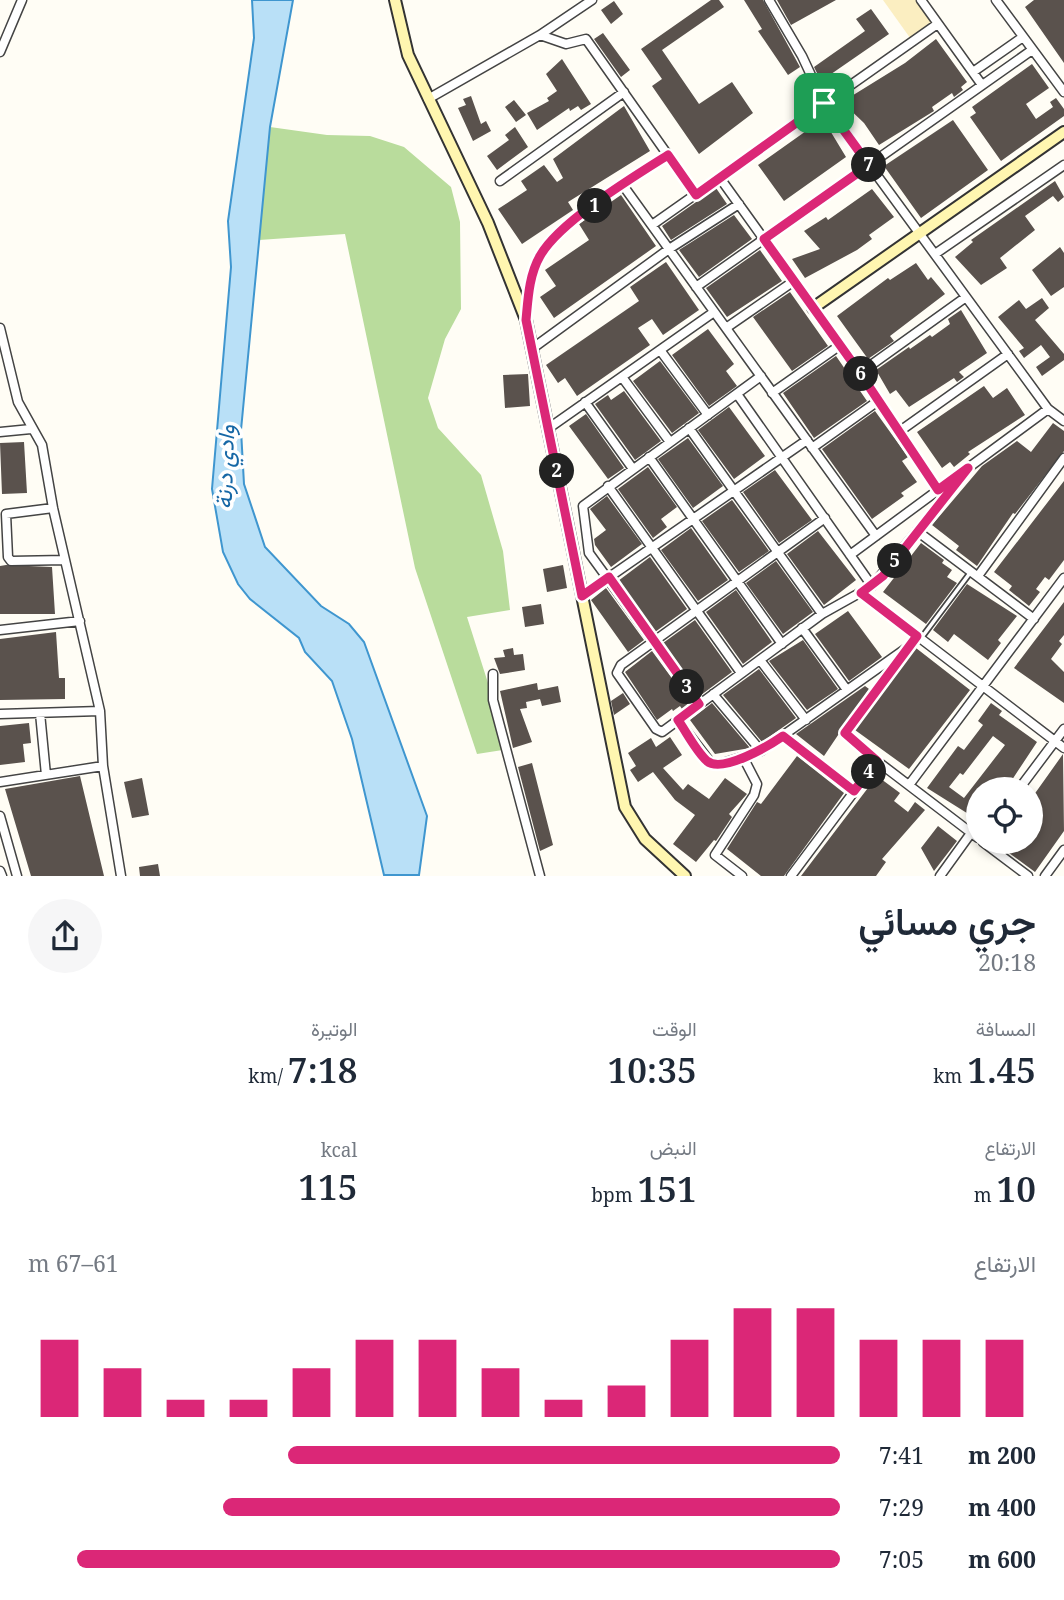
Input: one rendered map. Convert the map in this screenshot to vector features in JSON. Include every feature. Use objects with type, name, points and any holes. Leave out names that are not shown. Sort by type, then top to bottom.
[{"type":"street","points":[[0,52],[22,0]]},
{"type":"street","points":[[395,0],[408,55],[488,223],[526,320],[625,807],[645,839],[685,876]]},
{"type":"street","points":[[428,99],[540,35],[592,0]]},
{"type":"street","points":[[769,0],[824,103],[1048,409],[1064,421]]},
{"type":"street","points":[[921,0],[936,25],[982,85]]},
{"type":"street","points":[[996,0],[1064,92]]},
{"type":"street","points":[[652,225],[936,25]]},
{"type":"street","points":[[540,35],[566,44],[586,39],[696,195]]},
{"type":"street","points":[[973,72],[1023,37]]},
{"type":"street","points":[[696,287],[1032,50]]},
{"type":"street","points":[[500,181],[624,92]]},
{"type":"street","points":[[813,308],[1064,132]]},
{"type":"street","points":[[526,320],[529,291],[541,254],[557,235],[622,184],[668,155]]},
{"type":"street","points":[[935,254],[1064,165]]},
{"type":"street","points":[[720,178],[900,430],[938,490]]},
{"type":"street","points":[[622,184],[876,536]]},
{"type":"street","points":[[533,348],[669,249],[738,204]]},
{"type":"street","points":[[726,328],[794,281]]},
{"type":"street","points":[[860,373],[966,297]]},
{"type":"street","points":[[549,428],[714,312]]},
{"type":"street","points":[[0,328],[18,402],[42,445],[53,508],[100,711],[103,766],[121,876]]},
{"type":"street","points":[[772,393],[839,346]]},
{"type":"street","points":[[660,350],[708,415]]},
{"type":"street","points":[[900,430],[1008,354]]},
{"type":"street","points":[[699,704],[589,553],[583,506],[761,376]]},
{"type":"street","points":[[622,377],[670,442]]},
{"type":"street","points":[[737,394],[872,586]]},
{"type":"street","points":[[582,596],[782,458],[810,444],[878,401]]},
{"type":"street","points":[[585,402],[633,468]]},
{"type":"street","points":[[850,555],[1048,409]]},
{"type":"street","points":[[689,428],[822,614]]},
{"type":"street","points":[[0,432],[31,429]]},
{"type":"street","points":[[649,457],[782,644]]},
{"type":"street","points":[[974,574],[1064,458]]},
{"type":"street","points":[[825,519],[621,665],[617,673],[656,729],[662,732],[822,614],[872,586],[968,468]]},
{"type":"street","points":[[608,486],[741,673]]},
{"type":"street","points":[[53,508],[6,514],[8,556],[11,561],[65,560]]},
{"type":"street","points":[[917,531],[1034,619]]},
{"type":"street","points":[[909,785],[1064,578]]},
{"type":"street","points":[[861,593],[1064,748]]},
{"type":"street","points":[[0,630],[80,621]]},
{"type":"street","points":[[802,628],[847,690]]},
{"type":"street","points":[[678,720],[711,764],[761,751],[919,637]]},
{"type":"street","points":[[908,647],[845,733],[966,829]]},
{"type":"street","points":[[760,660],[806,720]]},
{"type":"street","points":[[493,674],[493,700],[540,876]]},
{"type":"street","points":[[713,694],[761,751]]},
{"type":"street","points":[[0,714],[100,711]]},
{"type":"street","points":[[40,713],[46,775]]},
{"type":"street","points":[[1027,777],[1064,729]]},
{"type":"street","points":[[783,736],[854,791]]},
{"type":"street","points":[[742,876],[715,855],[754,795],[757,784],[743,757]]},
{"type":"street","points":[[791,876],[877,761]]},
{"type":"street","points":[[0,782],[103,766]]},
{"type":"street","points":[[0,816],[17,876]]},
{"type":"street","points":[[940,876],[966,846]]},
{"type":"street","points":[[1045,876],[1064,850]]},
{"type":"street","points":[[999,854],[1028,876]]},
{"type":"street","points":[[0,870],[2,876]]},
{"type":"lane","points":[[919,637],[974,574]]},
{"type":"green space","points":[[270,127],[327,135],[370,136],[404,147],[451,187],[460,222],[461,309],[445,339],[428,398],[438,428],[481,475],[503,551],[510,610],[467,617],[509,749],[477,754],[415,568],[345,234],[259,240]]},
{"type":"sand","points":[[883,0],[925,0],[941,21],[913,42]]},
{"type":"water","name":"وادي درنة","points":[[252,0],[293,0],[270,127],[241,430],[244,484],[265,547],[321,606],[349,624],[364,642],[427,816],[419,875],[384,875],[352,739],[332,681],[305,652],[299,638],[250,599],[238,584],[223,552],[212,489],[231,267],[228,221],[254,38]]},
{"type":"building","points":[[711,0],[719,0],[724,7],[662,50],[699,104],[732,82],[753,113],[699,154],[652,86],[662,79],[641,49]]},
{"type":"building","points":[[744,0],[763,0],[800,67],[788,75],[758,31],[762,29]]},
{"type":"building","points":[[777,0],[836,0],[791,25]]},
{"type":"building","points":[[1034,0],[1064,0],[1064,63],[1025,7]]},
{"type":"building","points":[[614,1],[623,14],[611,24],[601,10]]},
{"type":"building","points":[[871,9],[889,34],[821,81],[814,67],[865,31],[856,19]]},
{"type":"building","points":[[603,33],[630,70],[621,77],[594,39]]},
{"type":"building","points":[[936,39],[967,82],[961,87],[963,90],[954,97],[952,93],[932,107],[934,111],[879,145],[864,123],[842,102],[905,63]]},
{"type":"building","points":[[562,59],[591,104],[581,110],[578,106],[570,111],[569,108],[537,130],[527,113],[549,101],[547,98],[557,91],[546,74]]},
{"type":"building","points":[[1032,64],[1049,88],[1026,104],[1036,119],[1053,107],[1050,102],[1056,98],[1064,109],[1064,116],[1001,161],[970,117],[976,113],[972,107]]},
{"type":"building","points":[[471,96],[481,124],[486,121],[491,131],[473,141],[458,108],[466,105],[463,99]]},
{"type":"building","points":[[514,100],[526,115],[516,122],[505,107]]},
{"type":"building","points":[[624,106],[650,151],[568,202],[573,210],[522,244],[498,209],[527,190],[521,181],[544,165],[557,182],[563,178],[553,159]]},
{"type":"building","points":[[823,119],[846,157],[784,201],[758,165]]},
{"type":"building","points":[[953,120],[988,170],[921,218],[884,166]]},
{"type":"building","points":[[515,127],[528,147],[497,170],[487,156],[509,140],[505,135]]},
{"type":"building","points":[[1055,181],[1064,197],[1058,202],[1053,196],[1025,216],[1035,230],[1000,258],[1007,268],[981,285],[955,257],[973,242],[971,240]]},
{"type":"building","points":[[716,188],[727,204],[671,240],[662,226]]},
{"type":"building","points":[[872,189],[894,217],[869,235],[872,239],[857,250],[805,278],[792,259],[820,249],[804,231],[826,217],[828,220]]},
{"type":"building","points":[[621,195],[656,246],[554,318],[540,297],[556,286],[545,270],[589,240],[579,224]]},
{"type":"building","points":[[734,215],[752,239],[699,277],[679,250]]},
{"type":"building","points":[[1060,247],[1064,253],[1064,287],[1051,296],[1032,270]]},
{"type":"building","points":[[760,250],[782,281],[727,317],[706,288]]},
{"type":"building","points":[[666,262],[699,310],[663,335],[652,319],[638,328],[650,345],[577,396],[565,378],[558,383],[546,365],[639,301],[630,287]]},
{"type":"building","points":[[916,263],[928,280],[931,277],[945,294],[890,336],[894,341],[868,359],[837,316],[888,278],[890,280]]},
{"type":"building","points":[[790,292],[828,346],[792,371],[753,317]]},
{"type":"building","points":[[1042,298],[1049,308],[1035,320],[1064,354],[1064,360],[1042,376],[1036,367],[1050,357],[1041,345],[1024,358],[1019,351],[1024,348],[998,317],[1019,300],[1026,309]]},
{"type":"building","points":[[961,310],[987,353],[959,372],[964,377],[957,382],[954,378],[909,407],[896,390],[890,394],[876,370],[909,347],[910,349],[930,335],[932,337],[950,324],[948,319]]},
{"type":"building","points":[[708,329],[734,364],[726,371],[737,386],[709,406],[672,355]]},
{"type":"building","points":[[836,356],[867,401],[814,438],[783,393]]},
{"type":"building","points":[[660,361],[699,413],[672,433],[633,381]]},
{"type":"building","points":[[528,374],[530,406],[505,408],[503,375]]},
{"type":"building","points":[[984,386],[993,398],[1007,388],[1025,415],[968,452],[970,454],[954,467],[950,462],[942,468],[917,432]]},
{"type":"building","points":[[624,391],[661,441],[635,460],[595,404],[608,395],[611,400]]},
{"type":"building","points":[[729,407],[765,456],[734,479],[698,430]]},
{"type":"building","points":[[875,411],[908,457],[902,461],[917,482],[901,493],[904,496],[872,519],[822,449]]},
{"type":"building","points":[[586,414],[624,468],[608,479],[569,426]]},
{"type":"building","points":[[1053,423],[1064,431],[1064,451],[1015,514],[1013,513],[977,566],[956,550],[959,546],[932,525],[982,466],[1017,441],[1031,452]]},
{"type":"building","points":[[688,438],[723,486],[693,508],[658,459]]},
{"type":"building","points":[[24,442],[27,493],[2,494],[0,443]]},
{"type":"building","points":[[648,467],[677,507],[661,519],[667,527],[653,538],[618,489]]},
{"type":"building","points":[[775,470],[812,520],[779,543],[743,492]]},
{"type":"building","points":[[1064,481],[1064,560],[1049,580],[1045,577],[1036,589],[1040,592],[1029,606],[1009,590],[1012,586],[994,572]]},
{"type":"building","points":[[607,496],[642,544],[611,567],[595,545],[594,539],[606,530],[590,509]]},
{"type":"building","points":[[732,500],[769,551],[739,572],[702,521]]},
{"type":"building","points":[[691,528],[728,580],[698,601],[661,550]]},
{"type":"building","points":[[818,531],[856,580],[824,605],[787,554]]},
{"type":"building","points":[[921,543],[944,560],[942,563],[952,570],[947,577],[957,583],[926,624],[883,592]]},
{"type":"building","points":[[650,557],[687,609],[655,632],[618,581]]},
{"type":"building","points":[[776,561],[813,612],[783,634],[746,583]]},
{"type":"building","points":[[563,565],[567,588],[547,592],[543,569]]},
{"type":"building","points":[[0,566],[52,567],[55,614],[0,614]]},
{"type":"building","points":[[967,584],[1017,616],[998,640],[1001,643],[988,660],[954,634],[948,642],[933,630]]},
{"type":"building","points":[[606,588],[644,640],[628,652],[591,600]]},
{"type":"building","points":[[736,590],[772,642],[743,664],[706,612]]},
{"type":"building","points":[[1064,602],[1064,635],[1059,641],[1062,644],[1051,659],[1064,672],[1064,703],[1014,668]]},
{"type":"building","points":[[541,604],[544,624],[525,627],[522,607]]},
{"type":"building","points":[[848,611],[882,657],[849,681],[815,634]]},
{"type":"building","points":[[695,620],[732,672],[701,695],[663,643]]},
{"type":"building","points":[[56,632],[59,678],[65,678],[65,699],[0,700],[0,639]]},
{"type":"building","points":[[803,640],[838,689],[807,710],[769,661]]},
{"type":"building","points":[[513,648],[514,655],[523,654],[525,670],[500,674],[494,658],[505,657],[503,650]]},
{"type":"building","points":[[916,648],[970,690],[909,769],[855,730]]},
{"type":"building","points":[[652,651],[690,703],[682,709],[680,706],[673,711],[672,709],[657,720],[625,672]]},
{"type":"building","points":[[759,669],[796,718],[762,742],[723,695]]},
{"type":"building","points":[[537,683],[538,690],[558,686],[561,702],[542,706],[540,699],[526,702],[527,708],[520,709],[532,742],[513,748],[500,691]]},
{"type":"building","points":[[865,686],[869,689],[824,756],[796,734]]},
{"type":"building","points":[[623,693],[630,704],[614,715],[611,701]]},
{"type":"building","points":[[712,703],[750,748],[715,754],[690,720]]},
{"type":"building","points":[[991,703],[1002,711],[999,715],[1037,742],[1014,777],[980,777],[1005,745],[993,736],[963,775],[960,773],[949,787],[964,798],[966,795],[966,812],[927,788],[958,746],[964,750],[983,725],[978,721]]},
{"type":"building","points":[[29,723],[31,743],[23,744],[25,762],[0,765],[0,726]]},
{"type":"building","points":[[670,737],[682,755],[663,768],[683,790],[688,784],[709,799],[725,778],[747,794],[729,814],[732,817],[716,841],[714,840],[696,862],[673,844],[695,815],[675,800],[653,772],[638,782],[630,770],[636,766],[628,753],[651,738],[656,747]]},
{"type":"building","points":[[1063,754],[1064,831],[1035,872],[1010,854],[1043,854],[1043,782]]},
{"type":"building","points":[[797,756],[844,793],[784,876],[761,876],[727,849],[757,802],[761,804]]},
{"type":"building","points":[[532,763],[553,845],[540,851],[518,767]]},
{"type":"building","points":[[80,776],[104,876],[31,876],[5,789]]},
{"type":"building","points":[[877,776],[900,793],[894,801],[908,812],[915,802],[925,810],[882,859],[886,862],[876,876],[801,876]]},
{"type":"building","points":[[142,778],[149,815],[132,818],[124,782]]},
{"type":"building","points":[[938,826],[957,841],[934,871],[921,848]]},
{"type":"building","points":[[158,864],[160,876],[140,876],[139,867]]},
{"type":"route","points":[[824,103],[869,165],[764,239],[900,430],[938,490],[968,468],[883,576],[861,593],[917,636],[845,733],[846,737],[877,761],[854,791],[783,736],[761,751],[717,765],[711,764],[678,720],[699,704],[609,577],[582,596],[526,320],[534,268],[541,254],[557,235],[622,184],[668,155],[696,195],[824,103]]}]
